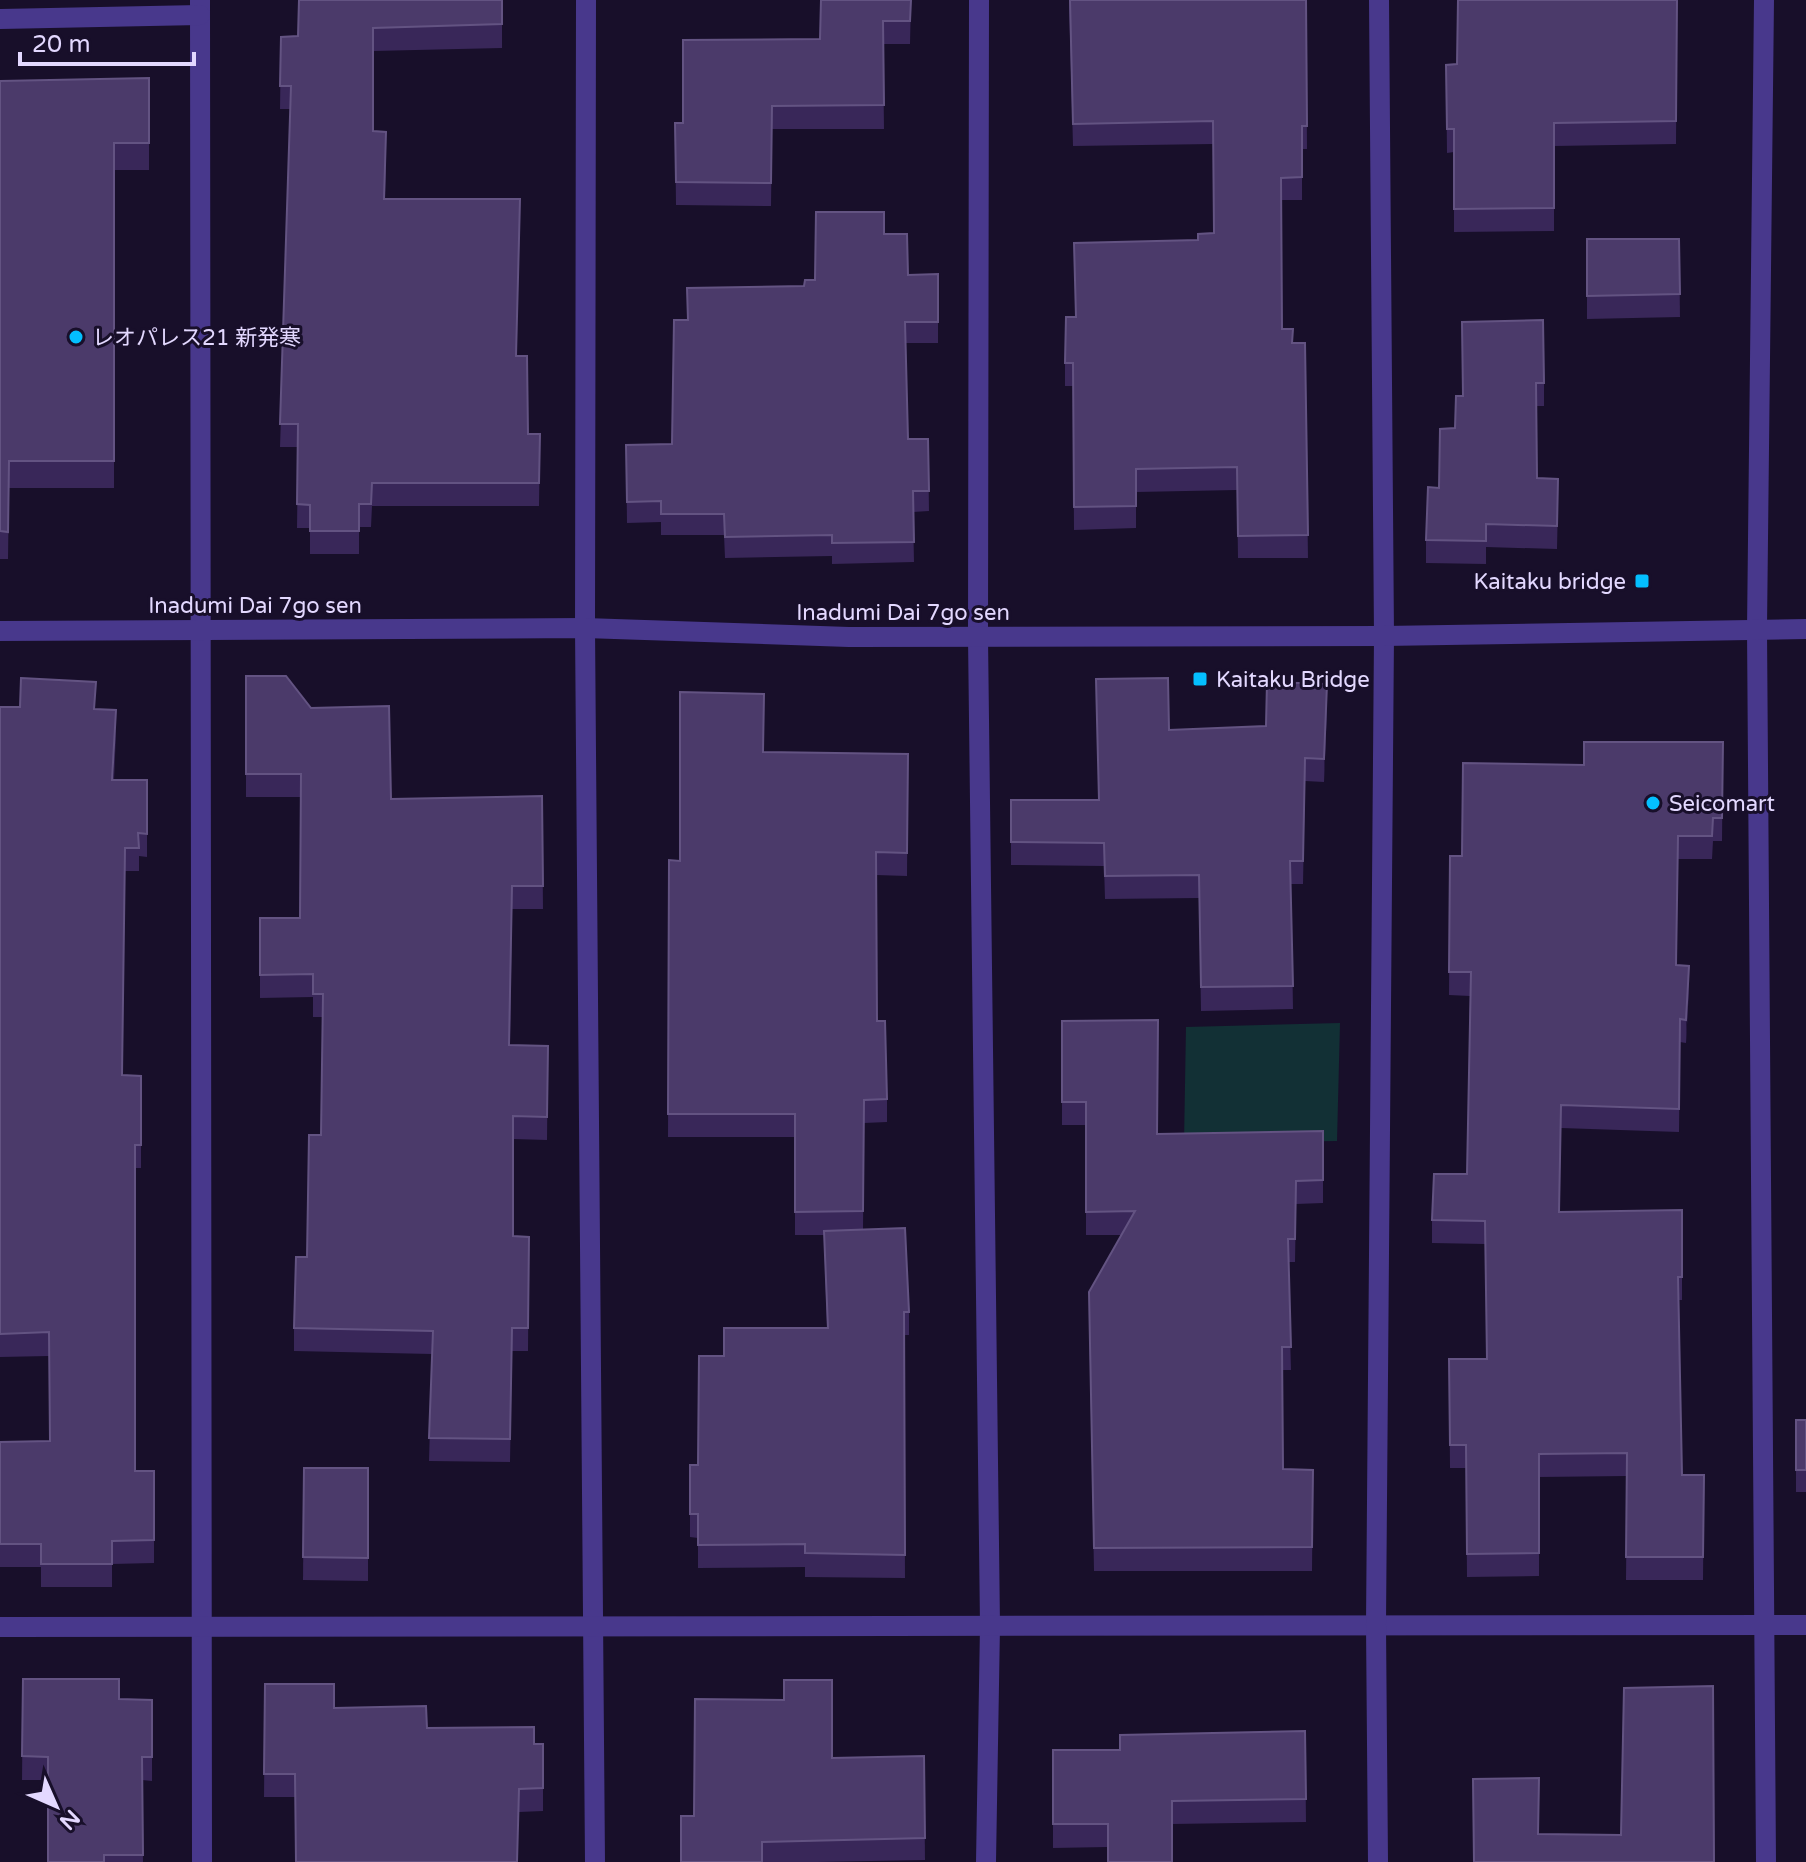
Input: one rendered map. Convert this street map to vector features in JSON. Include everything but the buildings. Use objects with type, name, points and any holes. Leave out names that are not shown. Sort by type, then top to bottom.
[{"type":"street","points":[[586,0],[585,628],[595,1862]]},
{"type":"street","points":[[979,0],[978,637],[990,1626],[986,1862]]},
{"type":"street","points":[[1378,1862],[1376,1625],[1384,636],[1379,0]]},
{"type":"street","points":[[1764,0],[1757,629],[1766,1862]]},
{"type":"street","points":[[0,19],[200,7],[202,1862]]},
{"type":"street","name":"Inadumi Dai 7go sen","points":[[0,631],[585,628],[849,637],[978,637],[1384,636],[1806,629]]},
{"type":"street","points":[[0,1627],[1806,1625]]},
{"type":"green space","points":[[1340,1023],[1337,1141],[1184,1143],[1186,1027]]},
{"type":"place","name":"レオパレス21 新発寒","points":[[76,337]]},
{"type":"place","name":"Kaitaku bridge","points":[[1642,581]]},
{"type":"place","name":"Kaitaku Bridge","points":[[1200,679]]},
{"type":"place","name":"Seicomart","points":[[1653,803]]}]
